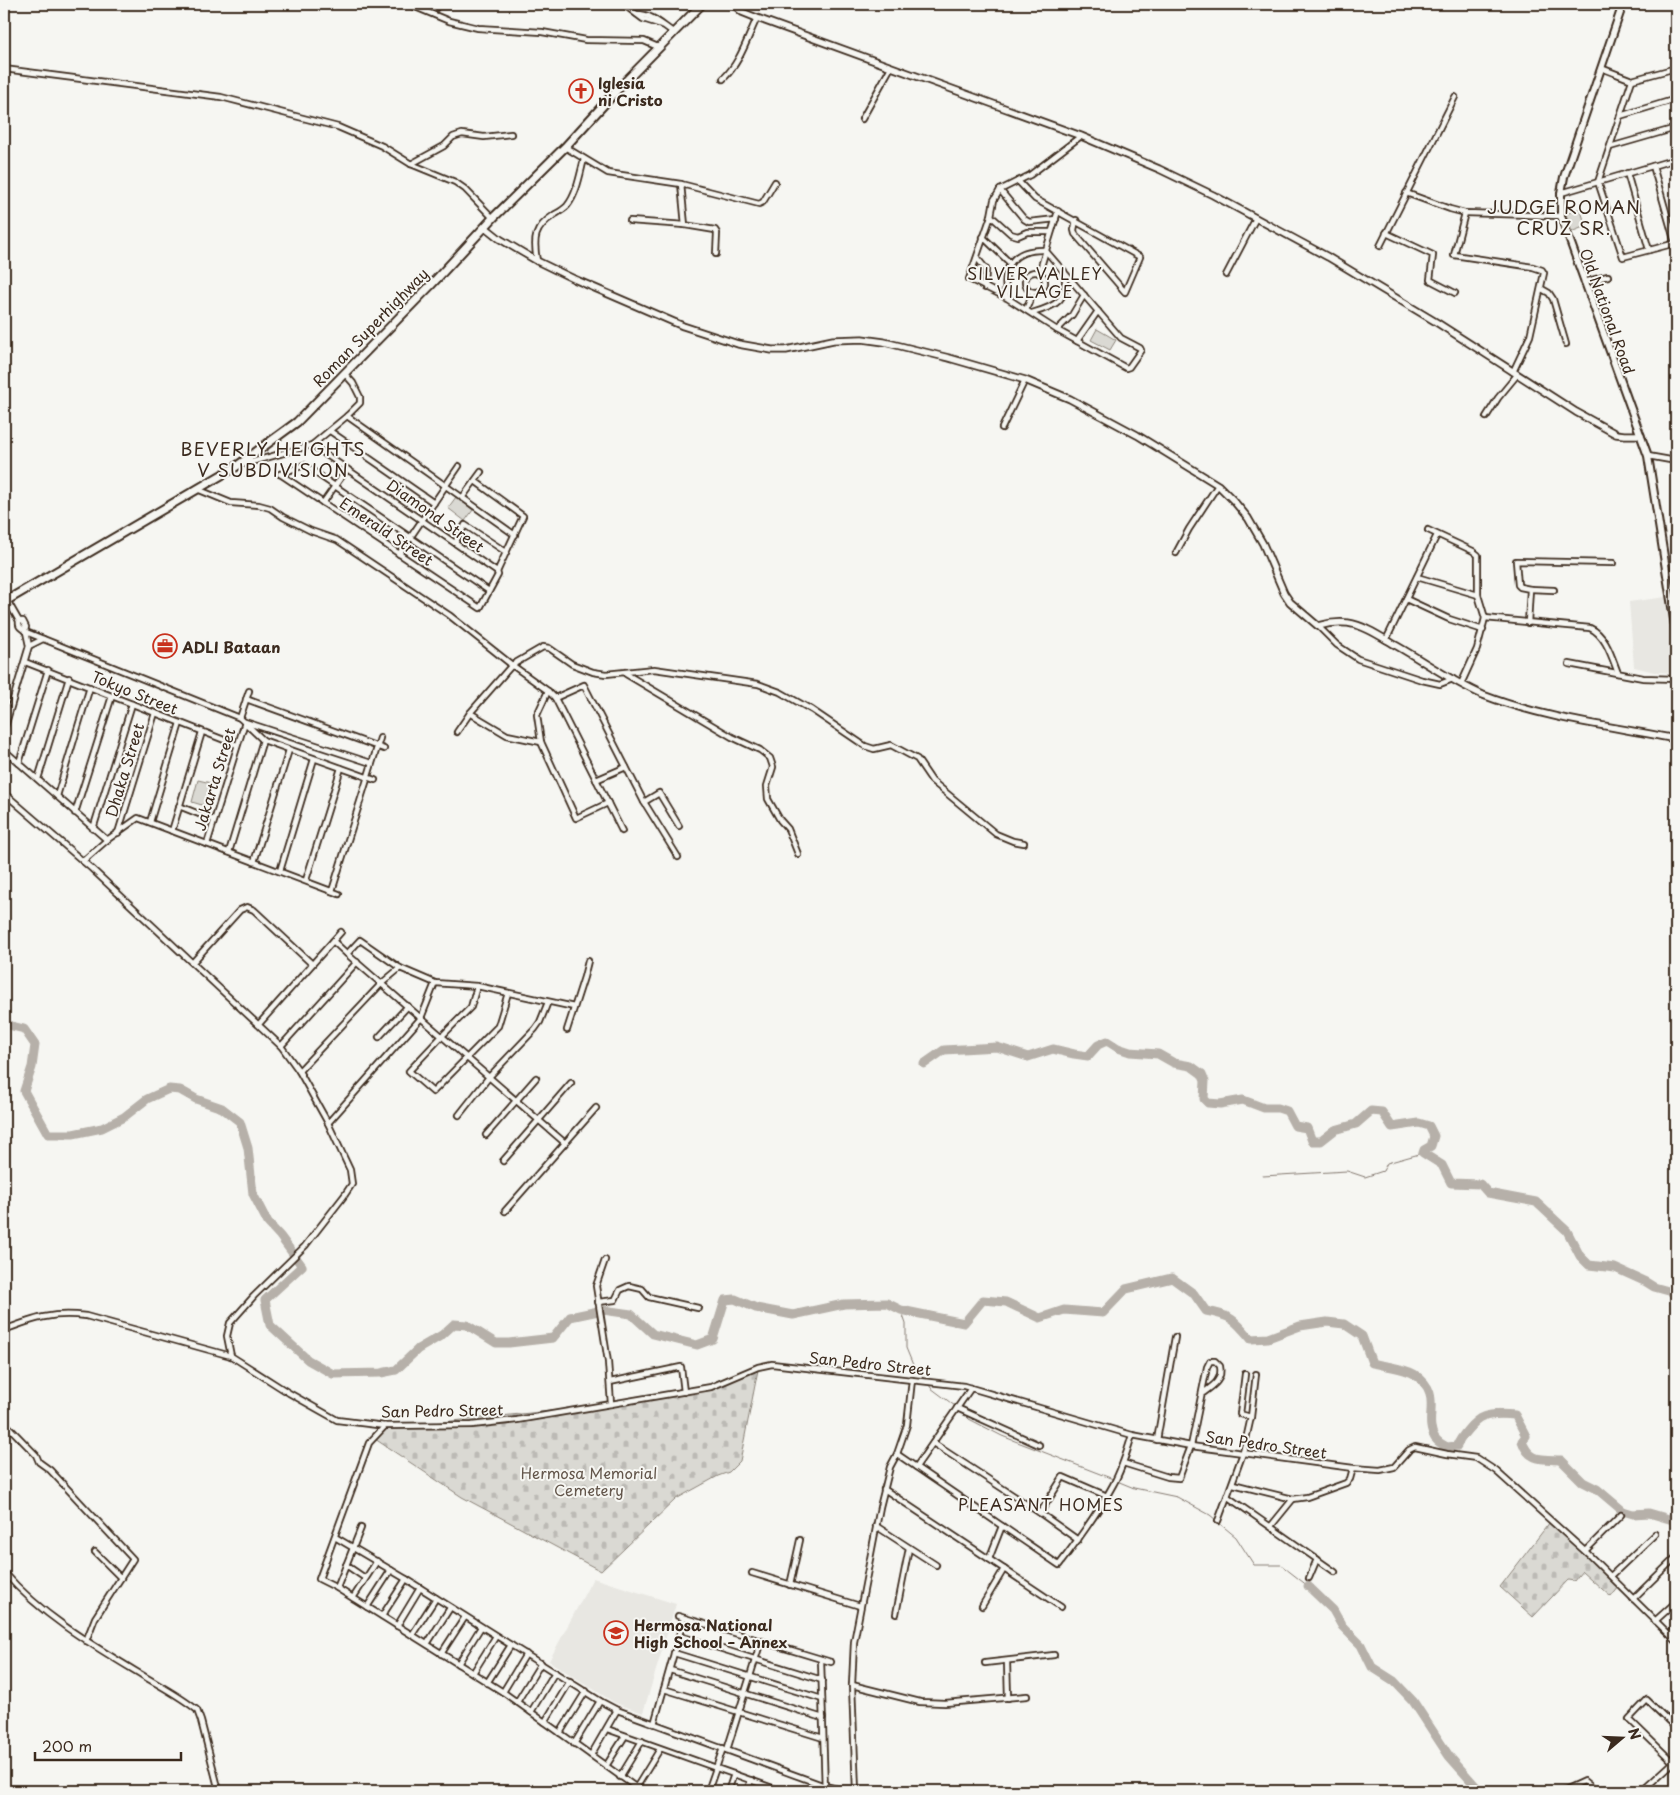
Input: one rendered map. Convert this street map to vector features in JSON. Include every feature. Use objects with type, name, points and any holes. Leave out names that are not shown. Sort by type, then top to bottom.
[{"type":"main road","name":"Roman Superhighway","points":[[6,601],[238,466],[297,422],[374,344],[492,218],[565,147],[658,47],[702,4]]},
{"type":"main road","name":"Old National Road","points":[[1622,4],[1572,153],[1561,194],[1561,216],[1648,456],[1676,632]]},
{"type":"street","points":[[408,4],[415,5],[449,21],[478,28],[542,32],[586,40],[644,41],[658,47]]},
{"type":"street","points":[[533,4],[568,4]]},
{"type":"street","points":[[624,4],[643,19],[662,25],[673,32]]},
{"type":"street","points":[[733,4],[742,12],[757,18],[1082,136],[1159,169],[1328,257],[1436,322],[1576,412],[1624,436],[1641,435]]},
{"type":"street","points":[[723,79],[732,70],[757,18]]},
{"type":"street","points":[[862,118],[891,67]]},
{"type":"street","points":[[1601,68],[1632,80],[1676,68]]},
{"type":"street","points":[[4,69],[221,97],[338,127],[382,146],[411,164],[455,182],[466,189],[492,218]]},
{"type":"street","points":[[1632,80],[1598,182],[1623,257],[1675,243],[1653,166]]},
{"type":"street","points":[[1380,246],[1455,97]]},
{"type":"street","points":[[1620,116],[1676,100]]},
{"type":"street","points":[[1610,147],[1676,128]]},
{"type":"street","points":[[411,164],[444,146],[453,137],[462,134],[484,137],[511,134]]},
{"type":"street","points":[[1007,298],[1006,278],[1010,263],[1024,252],[1045,250],[1122,338],[1141,349],[1129,368],[1126,368],[1057,330],[1032,312],[969,280],[991,216],[994,200],[1000,190],[1030,174],[1082,136]]},
{"type":"street","points":[[565,147],[608,174],[682,184],[759,204],[763,202],[775,182]]},
{"type":"street","points":[[537,262],[534,244],[538,231],[544,223],[567,206],[579,178],[584,159]]},
{"type":"street","points":[[1561,194],[1676,159]]},
{"type":"street","points":[[1627,173],[1649,250]]},
{"type":"street","points":[[1018,181],[1035,199],[1076,220],[1140,257],[1125,292],[1075,234],[1076,220]]},
{"type":"street","points":[[682,184],[685,225]]},
{"type":"street","points":[[1000,190],[1024,219],[1029,222],[1056,219]]},
{"type":"street","points":[[1406,193],[1465,213],[1561,216]]},
{"type":"street","points":[[1039,272],[1058,211]]},
{"type":"street","points":[[1465,213],[1454,255],[1542,270],[1544,273],[1542,289],[1530,336],[1515,374],[1486,417]]},
{"type":"street","points":[[991,216],[1011,234],[1018,236],[1027,232],[1051,232]]},
{"type":"street","points":[[1226,275],[1256,218]]},
{"type":"street","points":[[630,221],[685,225],[715,230],[717,233],[716,254]]},
{"type":"street","points":[[485,227],[500,239],[537,262],[683,326],[738,344],[772,350],[786,350],[833,340],[862,339],[884,342],[1025,380],[1070,399],[1137,435],[1218,485],[1248,518],[1263,544],[1284,593],[1290,602],[1337,645],[1358,659],[1422,680],[1440,684],[1453,679]]},
{"type":"street","points":[[1386,233],[1433,255],[1430,280],[1455,292]]},
{"type":"street","points":[[984,237],[1010,263]]},
{"type":"street","points":[[977,258],[986,269],[985,288]]},
{"type":"street","points":[[1032,312],[1050,308],[1061,298],[1065,281],[1063,270]]},
{"type":"street","points":[[1039,272],[1044,277],[1046,284],[1039,292],[1032,292],[1025,286],[1025,279],[1029,273],[1039,272]]},
{"type":"street","points":[[1584,282],[1608,276]]},
{"type":"street","points":[[1542,289],[1549,293],[1553,300],[1566,344]]},
{"type":"street","points":[[1026,310],[1032,292]]},
{"type":"street","points":[[1057,330],[1072,315],[1084,295]]},
{"type":"street","points":[[1077,341],[1098,311]]},
{"type":"street","points":[[238,466],[312,445],[330,431],[360,403],[360,397],[353,383],[345,374]]},
{"type":"street","points":[[1002,428],[1025,380]]},
{"type":"street","points":[[347,416],[515,535]]},
{"type":"street","points":[[330,431],[434,503]]},
{"type":"street","name":"Diamond Street","points":[[312,445],[497,572]]},
{"type":"street","points":[[1648,456],[1676,461]]},
{"type":"street","name":"Emerald Street","points":[[335,486],[304,465],[280,474],[480,608],[489,591]]},
{"type":"street","points":[[399,554],[459,466]]},
{"type":"street","points":[[323,503],[347,469]]},
{"type":"street","points":[[462,498],[481,472]]},
{"type":"street","points":[[335,486],[489,591],[498,575],[497,572],[523,516],[475,481]]},
{"type":"street","points":[[1176,553],[1218,485]]},
{"type":"street","points":[[197,489],[232,503],[270,508],[283,517],[310,530],[337,540],[449,615],[548,691],[555,698],[622,831]]},
{"type":"street","points":[[455,543],[465,525],[506,552]]},
{"type":"street","points":[[1428,530],[1478,555],[1478,595],[1485,618],[1477,649],[1461,684]]},
{"type":"street","points":[[1386,640],[1437,535]]},
{"type":"street","points":[[1554,590],[1520,587],[1518,585],[1516,561],[1613,563]]},
{"type":"street","points":[[1417,577],[1478,595]]},
{"type":"street","points":[[1528,623],[1530,589]]},
{"type":"street","points":[[1406,599],[1449,619],[1482,630]]},
{"type":"street","points":[[4,730],[29,646],[25,632],[26,627],[23,621],[19,621],[6,601]]},
{"type":"street","points":[[1485,618],[1595,630],[1604,640],[1618,673]]},
{"type":"street","points":[[1318,626],[1329,623],[1347,623],[1365,628],[1483,695],[1571,721],[1676,739]]},
{"type":"street","points":[[25,632],[240,718],[263,740],[375,780]]},
{"type":"street","points":[[29,646],[43,639]]},
{"type":"street","points":[[457,732],[470,713],[512,665],[539,648],[546,647],[572,664],[587,670],[606,674],[661,670],[758,684],[812,710],[865,746],[874,749],[891,745],[912,756],[917,759],[932,781],[981,822],[1004,838],[1024,843]]},
{"type":"street","name":"Tokyo Street","points":[[25,662],[236,745]]},
{"type":"street","points":[[1569,664],[1644,678],[1676,679]]},
{"type":"street","points":[[19,763],[48,670]]},
{"type":"street","points":[[626,674],[732,738],[760,750],[770,758],[773,767],[767,786],[768,799],[780,820],[788,829],[798,854]]},
{"type":"street","points":[[38,779],[69,678]]},
{"type":"street","points":[[555,698],[584,685],[644,802],[678,857]]},
{"type":"street","points":[[57,796],[90,687]]},
{"type":"street","points":[[240,718],[249,691]]},
{"type":"street","points":[[548,691],[537,715],[541,742],[576,818],[608,803]]},
{"type":"street","points":[[76,813],[112,696]]},
{"type":"street","points":[[246,699],[384,749]]},
{"type":"street","points":[[94,829],[132,704]]},
{"type":"street","name":"Dhaka Street","points":[[118,833],[154,713]]},
{"type":"street","points":[[470,713],[507,735],[541,742]]},
{"type":"street","points":[[244,722],[371,764]]},
{"type":"street","name":"Jakarta Street","points":[[207,844],[244,722]]},
{"type":"street","points":[[150,822],[180,724]]},
{"type":"street","points":[[172,831],[202,732]]},
{"type":"street","points":[[332,891],[380,738]]},
{"type":"street","points":[[229,852],[263,740]]},
{"type":"street","points":[[4,750],[106,840]]},
{"type":"street","points":[[254,862],[289,750]]},
{"type":"street","points":[[280,871],[314,759]]},
{"type":"street","points":[[596,780],[626,767]]},
{"type":"street","points":[[306,880],[341,768]]},
{"type":"street","points":[[4,793],[83,861],[281,1046],[299,1071],[328,1123],[350,1170],[352,1184],[305,1246],[254,1296],[230,1323],[227,1336],[231,1356]]},
{"type":"street","points":[[644,802],[659,793],[680,826]]},
{"type":"street","points":[[179,806],[214,820]]},
{"type":"street","points":[[83,861],[106,840],[138,818],[339,894]]},
{"type":"street","points":[[193,962],[240,910],[248,907],[254,910],[312,964]]},
{"type":"street","points":[[259,1024],[341,932]]},
{"type":"street","points":[[347,954],[360,940],[400,968],[436,983],[477,986],[574,1007]]},
{"type":"street","points":[[332,941],[565,1143]]},
{"type":"street","points":[[567,1030],[588,961]]},
{"type":"street","points":[[281,1046],[357,962]]},
{"type":"street","points":[[299,1071],[382,983],[400,968]]},
{"type":"street","points":[[328,1123],[420,1018],[436,983]]},
{"type":"street","points":[[477,986],[471,1008],[409,1071],[433,1092],[498,1026],[508,992]]},
{"type":"street","points":[[459,1115],[490,1077],[535,1030],[548,1002]]},
{"type":"street","points":[[379,1037],[408,1006]]},
{"type":"street","points":[[486,1136],[536,1078]]},
{"type":"street","points":[[503,1161],[571,1083]]},
{"type":"street","points":[[505,1211],[596,1108]]},
{"type":"street","points":[[605,1260],[596,1286],[610,1382],[611,1404]]},
{"type":"street","points":[[598,1302],[615,1300],[620,1290],[629,1286],[642,1289],[649,1297],[698,1308]]},
{"type":"street","name":"San Pedro Street","points":[[4,1330],[42,1317],[65,1313],[86,1316],[231,1356],[289,1393],[337,1420],[385,1426],[472,1425],[516,1420],[716,1386],[758,1367],[772,1364],[971,1388],[1132,1435],[1191,1446],[1353,1468],[1380,1470],[1391,1468],[1409,1450],[1415,1447],[1476,1458],[1496,1471],[1585,1551],[1676,1641]]},
{"type":"street","points":[[1157,1440],[1175,1337]]},
{"type":"street","points":[[1124,1463],[1176,1479],[1181,1477],[1191,1446],[1202,1392],[1209,1362],[1211,1360],[1215,1361],[1220,1366],[1220,1377],[1216,1383],[1202,1392]]},
{"type":"street","points":[[610,1382],[681,1367],[684,1392]]},
{"type":"street","points":[[1245,1374],[1240,1414],[1251,1417]]},
{"type":"street","points":[[1218,1521],[1243,1453],[1251,1417],[1256,1374]]},
{"type":"street","points":[[856,1791],[852,1685],[854,1642],[884,1489],[890,1466],[897,1454],[907,1426],[912,1380]]},
{"type":"street","points":[[916,1467],[971,1388]]},
{"type":"street","points":[[957,1408],[1039,1445]]},
{"type":"street","points":[[4,1422],[36,1455],[39,1462],[50,1470],[133,1559],[95,1618],[86,1641]]},
{"type":"street","points":[[385,1426],[369,1443],[319,1579],[338,1588],[503,1692],[638,1790],[660,1749]]},
{"type":"street","points":[[897,1454],[1059,1565],[1078,1540],[1113,1485],[1124,1463],[1132,1435]]},
{"type":"street","points":[[933,1443],[1078,1540]]},
{"type":"street","points":[[1233,1484],[1293,1499],[1307,1497],[1346,1483],[1350,1479],[1353,1468]]},
{"type":"street","points":[[1040,1513],[1063,1477],[1106,1496]]},
{"type":"street","points":[[884,1489],[1061,1607]]},
{"type":"street","points":[[1228,1497],[1335,1572]]},
{"type":"street","points":[[1271,1526],[1293,1499]]},
{"type":"street","points":[[1585,1551],[1621,1515]]},
{"type":"street","points":[[876,1526],[936,1565]]},
{"type":"street","points":[[989,1559],[1002,1526]]},
{"type":"street","points":[[338,1588],[361,1528]]},
{"type":"street","points":[[1611,1576],[1655,1534]]},
{"type":"street","points":[[335,1537],[377,1561],[617,1710],[825,1788],[845,1791]]},
{"type":"street","points":[[790,1585],[800,1540]]},
{"type":"street","points":[[896,1614],[909,1548]]},
{"type":"street","points":[[95,1552],[121,1578]]},
{"type":"street","points":[[1633,1599],[1676,1557]]},
{"type":"street","points":[[1309,1578],[1318,1559]]},
{"type":"street","points":[[353,1598],[377,1561]]},
{"type":"street","points":[[346,1565],[366,1578]]},
{"type":"street","points":[[982,1606],[1004,1569]]},
{"type":"street","points":[[367,1607],[391,1570]]},
{"type":"street","points":[[4,1572],[18,1588],[51,1617],[197,1710],[219,1791]]},
{"type":"street","points":[[752,1573],[860,1606]]},
{"type":"street","points":[[382,1616],[406,1579]]},
{"type":"street","points":[[397,1626],[420,1588]]},
{"type":"street","points":[[412,1635],[436,1598]]},
{"type":"street","points":[[1655,1621],[1676,1602]]},
{"type":"street","points":[[427,1644],[450,1608]]},
{"type":"street","points":[[678,1616],[831,1662]]},
{"type":"street","points":[[442,1654],[465,1617]]},
{"type":"street","points":[[654,1724],[684,1618]]},
{"type":"street","points":[[458,1664],[481,1627]]},
{"type":"street","points":[[1670,1634],[1676,1628]]},
{"type":"street","points":[[473,1673],[496,1636]]},
{"type":"street","points":[[680,1636],[822,1680]]},
{"type":"street","points":[[708,1791],[739,1712],[761,1641]]},
{"type":"street","points":[[487,1683],[511,1645]]},
{"type":"street","points":[[674,1653],[822,1699]]},
{"type":"street","points":[[503,1692],[526,1654]]},
{"type":"street","points":[[985,1663],[1007,1662],[1054,1655]]},
{"type":"street","points":[[822,1660],[825,1788]]},
{"type":"street","points":[[1007,1662],[1008,1698]]},
{"type":"street","points":[[517,1702],[541,1663]]},
{"type":"street","points":[[670,1670],[823,1718]]},
{"type":"street","points":[[531,1712],[555,1672]]},
{"type":"street","points":[[545,1722],[570,1681]]},
{"type":"street","points":[[852,1685],[920,1702],[945,1703],[1027,1696]]},
{"type":"street","points":[[664,1689],[823,1738]]},
{"type":"street","points":[[560,1733],[586,1692]]},
{"type":"street","points":[[1642,1791],[1675,1761],[1629,1719],[1647,1700],[1676,1728]]},
{"type":"street","points":[[574,1744],[600,1701]]},
{"type":"street","points":[[591,1755],[617,1710]]},
{"type":"street","points":[[607,1728],[660,1749],[751,1780],[766,1789],[781,1791]]},
{"type":"street","points":[[606,1766],[625,1736]]},
{"type":"street","points":[[620,1777],[642,1741]]},
{"type":"street","points":[[728,1791],[734,1774]]},
{"type":"street","points":[[747,1791],[751,1780]]},
{"type":"street","points":[[1562,1791],[1584,1781],[1596,1791]]},
{"type":"shaded area","points":[[1666,597],[1676,658],[1676,673],[1654,672],[1634,667],[1629,602]]},
{"type":"shaded area","name":"Hermosa National High School – Annex","points":[[593,1578],[676,1604],[643,1713],[615,1703],[549,1661]]},
{"type":"green space","points":[[1580,208],[1586,226],[1571,232],[1566,214]]},
{"type":"green space","points":[[1097,329],[1116,340],[1110,350],[1091,340]]},
{"type":"green space","points":[[456,497],[473,510],[465,521],[448,508]]},
{"type":"green space","points":[[198,780],[211,783],[205,806],[192,802]]},
{"type":"green space","name":"Hermosa Memorial Cemetery","points":[[758,1370],[740,1461],[729,1472],[676,1499],[601,1571],[462,1497],[375,1439],[384,1428],[628,1403],[713,1389]]},
{"type":"green space","points":[[1550,1522],[1619,1587],[1611,1597],[1582,1571],[1574,1581],[1568,1580],[1533,1617],[1500,1587]]},
{"type":"waterway","points":[[4,1024],[24,1029],[35,1045],[32,1067],[24,1091],[48,1134],[73,1134],[102,1128],[124,1117],[147,1099],[169,1089],[180,1090],[196,1099],[222,1108],[240,1122],[248,1148],[253,1194],[268,1223],[302,1266],[265,1300],[270,1325],[308,1360],[333,1374],[381,1373],[396,1370],[418,1349],[442,1335],[454,1324],[467,1325],[496,1343],[509,1343],[553,1338],[570,1317],[603,1310],[631,1314],[653,1334],[697,1345],[713,1339],[725,1300],[735,1299],[756,1308],[793,1315],[844,1304],[887,1303],[901,1310],[964,1323],[983,1300],[1006,1302],[1040,1318],[1064,1310],[1103,1313],[1126,1289],[1172,1278],[1194,1294],[1206,1311],[1221,1314],[1232,1319],[1251,1339],[1268,1338],[1300,1326],[1327,1322],[1344,1324],[1362,1336],[1372,1363],[1405,1370],[1414,1374],[1423,1382],[1429,1390],[1431,1398],[1432,1430],[1435,1438],[1447,1447],[1457,1446],[1468,1430],[1483,1417],[1495,1414],[1515,1415],[1526,1436],[1522,1441],[1528,1453],[1532,1456],[1542,1459],[1561,1460],[1583,1482],[1597,1489],[1623,1511],[1633,1514],[1649,1513],[1676,1521]]},
{"type":"waterway","points":[[924,1064],[944,1050],[997,1047],[1028,1057],[1053,1049],[1088,1056],[1098,1045],[1107,1041],[1118,1048],[1130,1052],[1158,1054],[1174,1063],[1191,1066],[1202,1074],[1205,1081],[1204,1099],[1208,1103],[1220,1104],[1243,1100],[1264,1108],[1278,1108],[1287,1111],[1295,1126],[1307,1128],[1312,1141],[1321,1141],[1335,1130],[1356,1124],[1371,1111],[1382,1112],[1392,1127],[1419,1123],[1429,1126],[1434,1136],[1431,1146],[1424,1150],[1423,1153],[1442,1165],[1451,1183],[1480,1184],[1488,1193],[1536,1202],[1567,1231],[1580,1256],[1589,1265],[1615,1268],[1654,1287],[1676,1293]]},
{"type":"waterway","points":[[1263,1176],[1347,1171],[1365,1177],[1383,1171],[1387,1163],[1423,1153]]},
{"type":"waterway","points":[[901,1310],[906,1324],[906,1348],[913,1365],[925,1380]]},
{"type":"waterway","points":[[928,1383],[931,1388],[955,1406]]},
{"type":"waterway","points":[[962,1412],[969,1419],[1002,1436],[1113,1479]]},
{"type":"waterway","points":[[1117,1481],[1134,1488],[1177,1497],[1216,1520]]},
{"type":"waterway","points":[[1219,1523],[1236,1537],[1254,1565],[1281,1565],[1308,1586]]},
{"type":"waterway","points":[[1308,1586],[1333,1610],[1342,1626],[1361,1645],[1372,1667],[1394,1681],[1413,1701],[1449,1756],[1480,1791]]},
{"type":"place","name":"Iglesia ni Cristo","points":[[581,91]]},
{"type":"place","name":"ADLI Bataan","points":[[165,646]]},
{"type":"place","name":"Hermosa National High School – Annex","points":[[616,1633]]},
{"type":"district","name":"JUDGE ROMAN CRUZ SR.","points":[[1564,216]]},
{"type":"district","name":"SILVER VALLEY VILLAGE","points":[[1035,282]]},
{"type":"district","name":"BEVERLY HEIGHTS V SUBDIVISION","points":[[273,458]]},
{"type":"district","name":"PLEASANT HOMES","points":[[1041,1504]]}]
